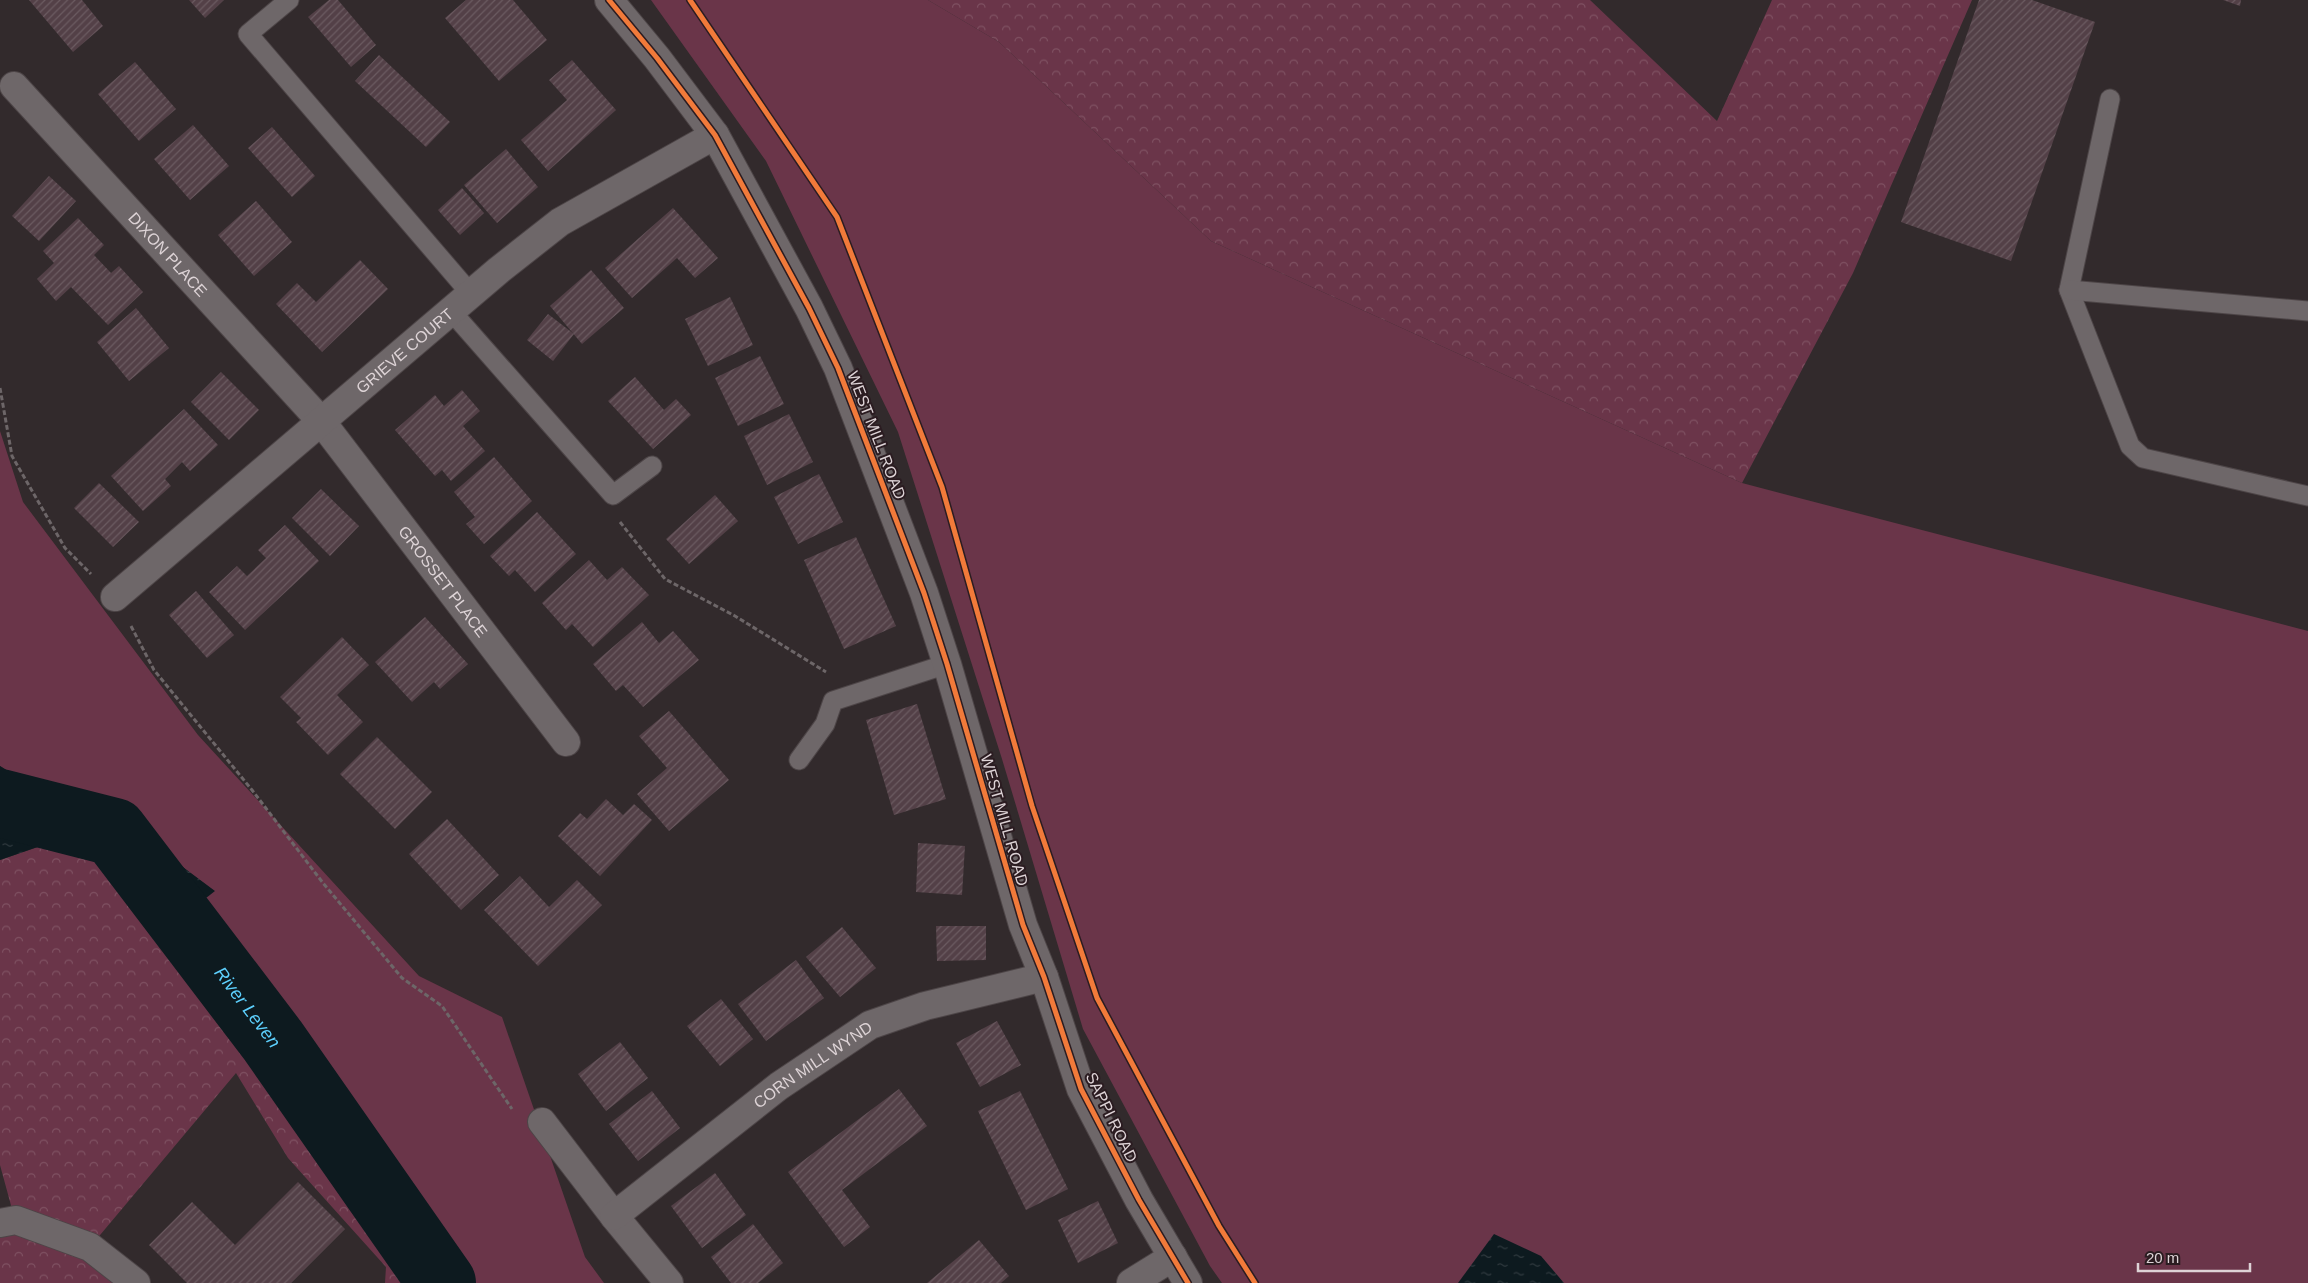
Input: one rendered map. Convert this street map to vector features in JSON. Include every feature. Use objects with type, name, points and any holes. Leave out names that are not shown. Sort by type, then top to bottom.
[{"type":"street","name":"WEST MILL ROAD","points":[[609,0],[657,58],[715,135],[809,308],[838,368],[924,593],[947,664],[1023,925]]},
{"type":"street","name":"DIXON PLACE","points":[[14,86],[321,421]]},
{"type":"street","name":"GRIEVE COURT","points":[[115,597],[461,302],[560,222],[715,135]]},
{"type":"street","name":"GROSSET PLACE","points":[[321,421],[566,742]]},
{"type":"street","name":"SAPPI ROAD","points":[[1023,925],[1044,977],[1082,1088],[1139,1200],[1188,1283]]},
{"type":"street","name":"CORN MILL WYND","points":[[614,1216],[780,1086],[870,1025],[925,1006],[1044,977]]},
{"type":"street","points":[[542,1122],[614,1216],[669,1283]]},
{"type":"street","points":[[0,1223],[16,1220],[90,1247],[136,1283]]},
{"type":"street","points":[[1131,1283],[1172,1257]]},
{"type":"lane","points":[[289,0],[248,34],[612,494],[652,466]]},
{"type":"lane","points":[[2110,99],[2069,290],[2130,446],[2143,458],[2308,496]]},
{"type":"lane","points":[[2069,290],[2308,311]]},
{"type":"lane","points":[[799,760],[825,724],[833,701],[947,664]]},
{"type":"path","points":[[0,388],[12,456],[65,548],[115,597],[154,670],[252,790],[323,883],[402,978],[442,1006],[515,1113],[542,1122]]},
{"type":"path","points":[[612,494],[612,512],[666,579],[735,616],[830,674]]},
{"type":"green space","points":[[651,0],[928,0],[999,42],[1211,241],[1742,483],[2308,631],[2308,1283],[1222,1283],[1210,1266],[1083,1029],[1002,759],[898,432],[766,161]]},
{"type":"green space","points":[[928,0],[1590,0],[1717,121],[1772,0],[1972,0],[1853,273],[1742,483],[1211,241],[999,42]]},
{"type":"green space","points":[[0,431],[23,502],[198,735],[419,976],[502,1017],[585,1257],[604,1283],[461,1283],[190,910],[214,891],[124,823],[53,799],[0,766]]},
{"type":"green space","points":[[55,841],[128,879],[173,924],[266,1043],[351,1167],[435,1283],[385,1283],[386,1267],[288,1158],[236,1073],[90,1247],[136,1283],[0,1283],[0,1223],[15,1220],[0,1165],[0,860]]},
{"type":"water","points":[[0,766],[53,799],[124,823],[215,891],[173,924],[128,879],[55,841],[0,860]]},
{"type":"water","points":[[1494,1234],[1541,1256],[1564,1283],[1458,1283]]},
{"type":"building","points":[[29,0],[82,0],[103,26],[73,52]]},
{"type":"building","points":[[189,0],[224,0],[205,18]]},
{"type":"building","points":[[329,0],[338,0],[376,45],[351,67],[308,17]]},
{"type":"building","points":[[466,0],[513,0],[547,40],[499,81],[445,18]]},
{"type":"building","points":[[1979,0],[2032,0],[2095,22],[2011,261],[1901,222]]},
{"type":"building","points":[[2223,0],[2241,0],[2240,6]]},
{"type":"building","points":[[379,55],[450,122],[426,147],[355,81]]},
{"type":"building","points":[[572,60],[616,110],[548,171],[521,140],[567,100],[549,80]]},
{"type":"building","points":[[135,62],[176,109],[139,141],[98,94]]},
{"type":"building","points":[[193,125],[229,166],[190,200],[154,159]]},
{"type":"building","points":[[272,127],[315,176],[292,197],[248,148]]},
{"type":"building","points":[[506,149],[538,187],[497,223],[464,185]]},
{"type":"building","points":[[49,176],[76,201],[39,241],[12,216]]},
{"type":"building","points":[[462,188],[484,213],[460,235],[438,210]]},
{"type":"building","points":[[256,201],[292,242],[254,276],[218,235]]},
{"type":"building","points":[[673,208],[718,258],[695,278],[677,258],[632,298],[605,268]]},
{"type":"building","points":[[78,218],[104,245],[94,255],[111,273],[119,266],[143,292],[108,325],[71,287],[56,301],[37,279],[54,263],[43,251]]},
{"type":"building","points":[[360,260],[388,289],[322,352],[276,304],[297,283],[316,302]]},
{"type":"building","points":[[591,270],[624,308],[582,344],[550,306]]},
{"type":"building","points":[[730,297],[753,345],[708,366],[685,319]]},
{"type":"building","points":[[136,308],[169,348],[129,381],[97,342]]},
{"type":"building","points":[[548,314],[574,334],[553,361],[527,340]]},
{"type":"building","points":[[760,356],[784,404],[738,426],[715,378]]},
{"type":"building","points":[[221,372],[259,410],[229,440],[191,402]]},
{"type":"building","points":[[635,377],[664,410],[676,399],[691,415],[653,449],[608,401]]},
{"type":"building","points":[[462,390],[480,411],[463,426],[485,451],[451,481],[442,470],[435,476],[395,430],[435,395],[444,406]]},
{"type":"building","points":[[184,409],[218,445],[190,471],[182,462],[165,479],[171,486],[143,511],[111,476]]},
{"type":"building","points":[[789,414],[813,462],[767,485],[744,436]]},
{"type":"building","points":[[494,457],[532,501],[484,544],[466,524],[475,517],[454,492]]},
{"type":"building","points":[[819,474],[843,522],[798,544],[774,497]]},
{"type":"building","points":[[99,483],[139,522],[113,547],[74,508]]},
{"type":"building","points":[[321,489],[359,526],[330,556],[292,518]]},
{"type":"building","points":[[715,495],[738,521],[689,564],[666,539]]},
{"type":"building","points":[[537,512],[576,554],[535,592],[515,570],[509,576],[490,556]]},
{"type":"building","points":[[285,525],[319,561],[245,630],[209,592],[237,566],[247,576],[266,558],[258,550]]},
{"type":"building","points":[[856,537],[896,626],[844,649],[804,560]]},
{"type":"building","points":[[589,560],[607,580],[622,567],[649,595],[593,647],[572,624],[566,630],[542,603]]},
{"type":"building","points":[[196,591],[234,635],[207,658],[169,615]]},
{"type":"building","points":[[425,617],[468,664],[440,689],[434,682],[412,702],[375,662]]},
{"type":"building","points":[[642,622],[659,643],[673,631],[699,660],[643,707],[623,685],[616,691],[593,664]]},
{"type":"building","points":[[342,637],[369,665],[337,695],[363,722],[328,755],[296,722],[301,718],[280,697]]},
{"type":"building","points":[[917,704],[946,799],[894,815],[866,720]]},
{"type":"building","points":[[669,711],[729,780],[669,831],[637,794],[667,768],[639,736]]},
{"type":"building","points":[[377,737],[432,792],[395,829],[340,774]]},
{"type":"building","points":[[606,799],[623,815],[634,804],[652,820],[600,876],[558,836],[580,813],[587,819]]},
{"type":"building","points":[[447,819],[499,875],[461,910],[409,854]]},
{"type":"building","points":[[918,843],[965,846],[962,895],[916,892]]},
{"type":"building","points":[[520,876],[549,907],[577,880],[602,905],[538,966],[484,910]]},
{"type":"building","points":[[936,926],[986,926],[986,960],[937,961]]},
{"type":"building","points":[[842,927],[876,968],[840,997],[806,957]]},
{"type":"building","points":[[796,960],[824,998],[766,1041],[738,1004]]},
{"type":"building","points":[[721,999],[753,1039],[720,1066],[687,1026]]},
{"type":"building","points":[[997,1021],[1021,1065],[980,1087],[956,1043]]},
{"type":"building","points":[[620,1042],[648,1078],[606,1111],[578,1074]]},
{"type":"building","points":[[899,1089],[927,1126],[842,1190],[870,1227],[844,1247],[788,1172]]},
{"type":"building","points":[[652,1091],[680,1128],[638,1161],[609,1124]]},
{"type":"building","points":[[1020,1091],[1068,1189],[1026,1210],[978,1111]]},
{"type":"building","points":[[715,1173],[746,1215],[702,1248],[671,1206]]},
{"type":"building","points":[[298,1182],[345,1229],[291,1283],[187,1283],[149,1245],[192,1202],[235,1245]]},
{"type":"building","points":[[1098,1201],[1118,1243],[1078,1263],[1058,1220]]},
{"type":"building","points":[[753,1224],[783,1263],[758,1283],[731,1283],[711,1257]]},
{"type":"building","points":[[979,1240],[1009,1276],[1001,1283],[927,1283]]},
{"type":"waterway","name":"River Leven","points":[[0,803],[114,832],[273,1041],[442,1283]]},
{"type":"cycle path","points":[[609,0],[657,58],[715,135],[809,308],[838,368],[924,593],[947,664],[1023,925],[1044,977],[1081,1089],[1139,1200],[1188,1283]]},
{"type":"cycle path","points":[[690,0],[837,217],[942,487],[1032,806],[1097,998],[1219,1226],[1255,1283]]}]
